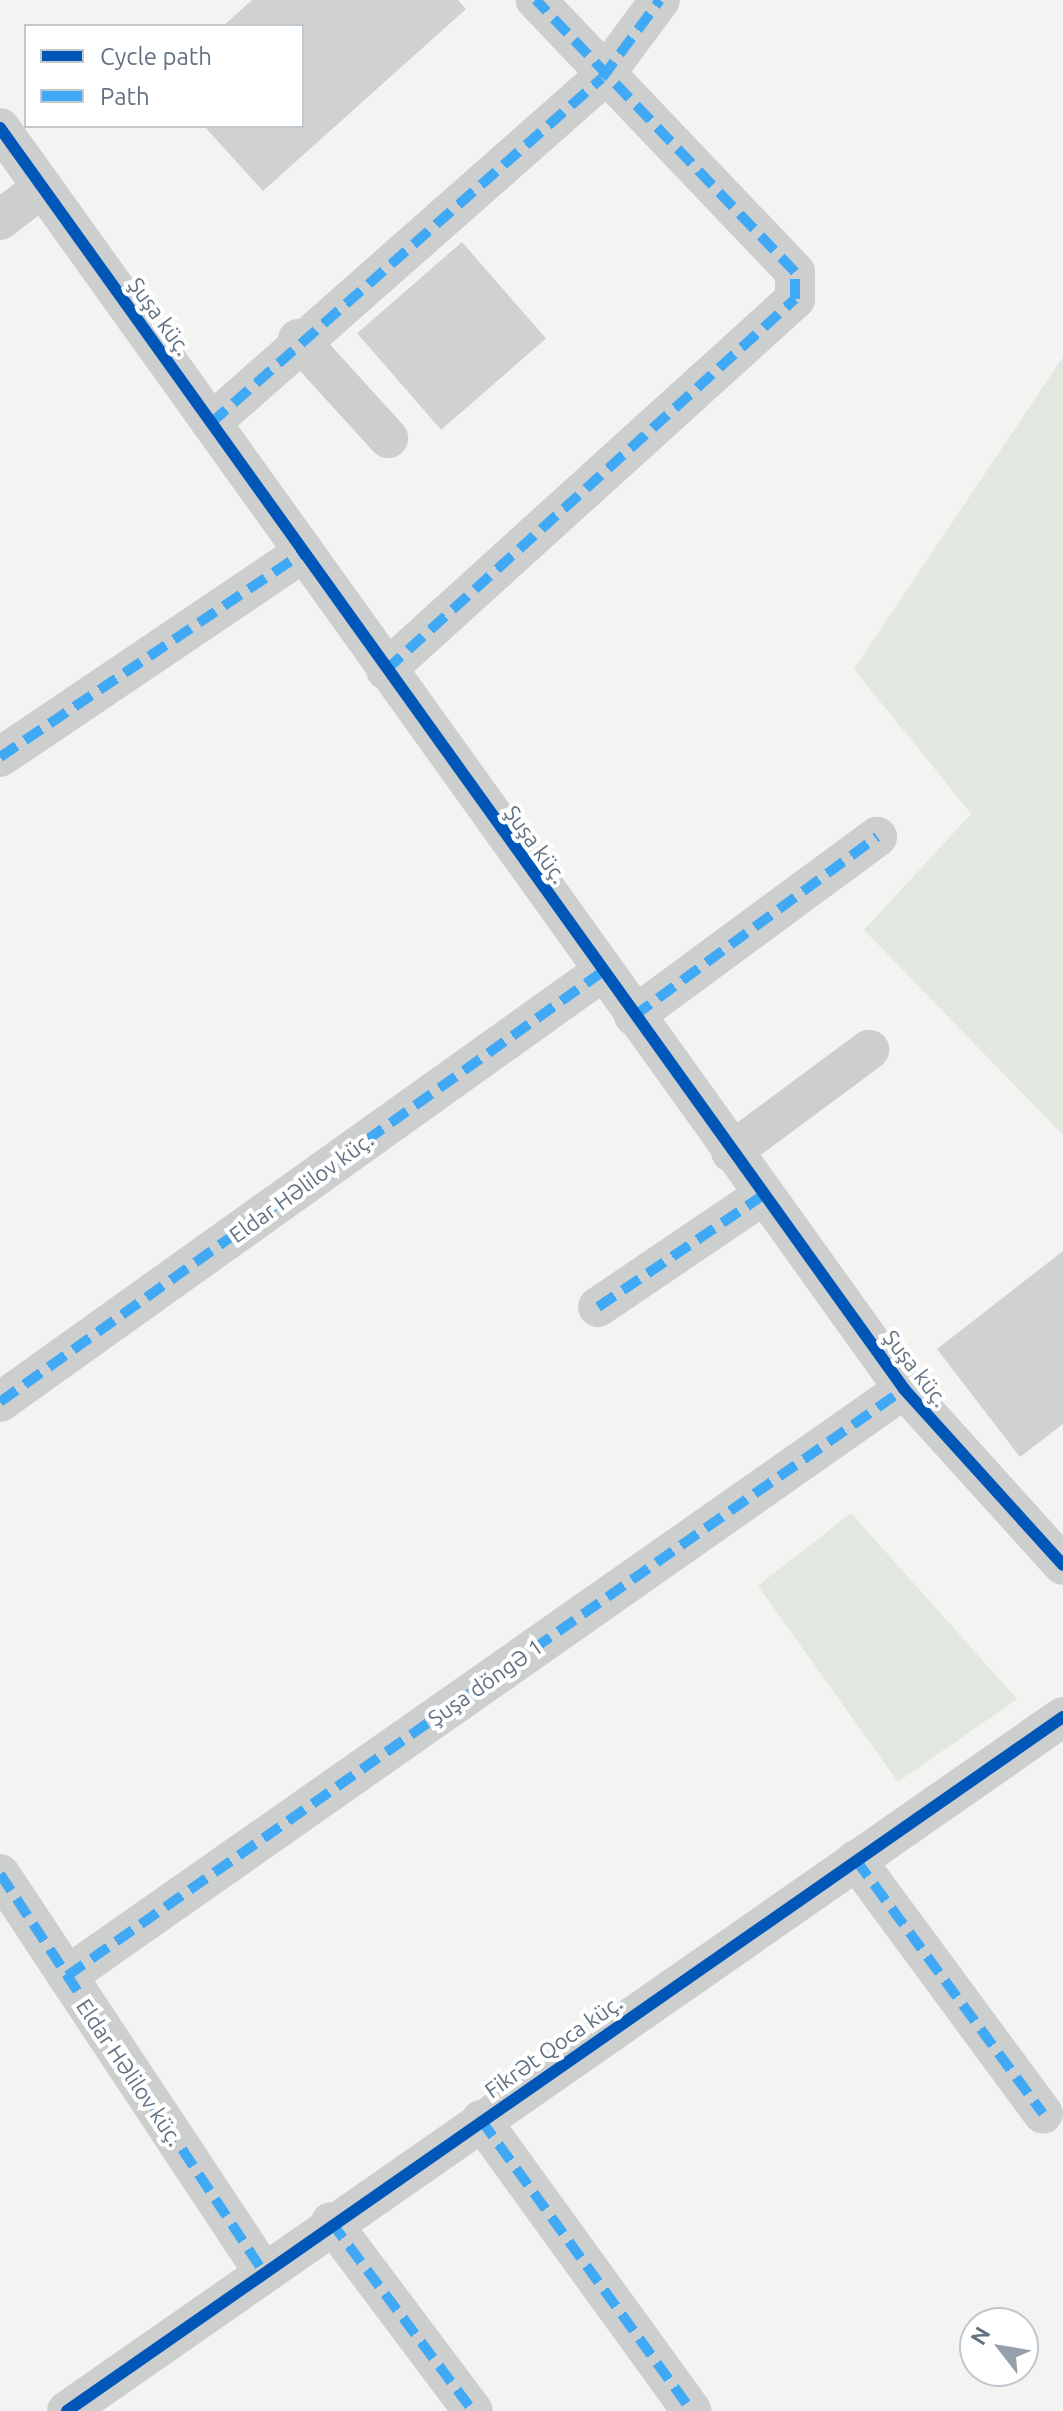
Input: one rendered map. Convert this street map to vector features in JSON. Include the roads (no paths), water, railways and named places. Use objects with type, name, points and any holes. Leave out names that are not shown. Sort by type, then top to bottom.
[{"type":"street","points":[[386,670],[795,299],[795,272],[602,78],[536,0]]},
{"type":"street","points":[[211,423],[298,339],[602,78],[660,0]]},
{"type":"street","name":"Şuşa küç.","points":[[0,128],[762,1196],[904,1389],[1063,1565]]},
{"type":"street","points":[[0,220],[43,187]]},
{"type":"street","points":[[298,339],[388,438]]},
{"type":"street","points":[[3,749],[304,552]]},
{"type":"street","points":[[634,1016],[877,837]]},
{"type":"street","name":"Eldar Həlilov küç.","points":[[0,1402],[602,972]]},
{"type":"street","points":[[731,1152],[869,1050]]},
{"type":"street","points":[[598,1307],[762,1196]]},
{"type":"street","name":"Şuşa döngə 1","points":[[67,1976],[904,1389]]},
{"type":"street","name":"Fikrət Qoca küç.","points":[[67,2411],[261,2269],[1063,1717]]},
{"type":"street","points":[[856,1860],[1043,2114]]},
{"type":"street","name":"Eldar Həlilov küç.","points":[[0,1874],[261,2269]]},
{"type":"street","points":[[481,2120],[692,2411]]},
{"type":"street","points":[[331,2222],[473,2411]]}]
